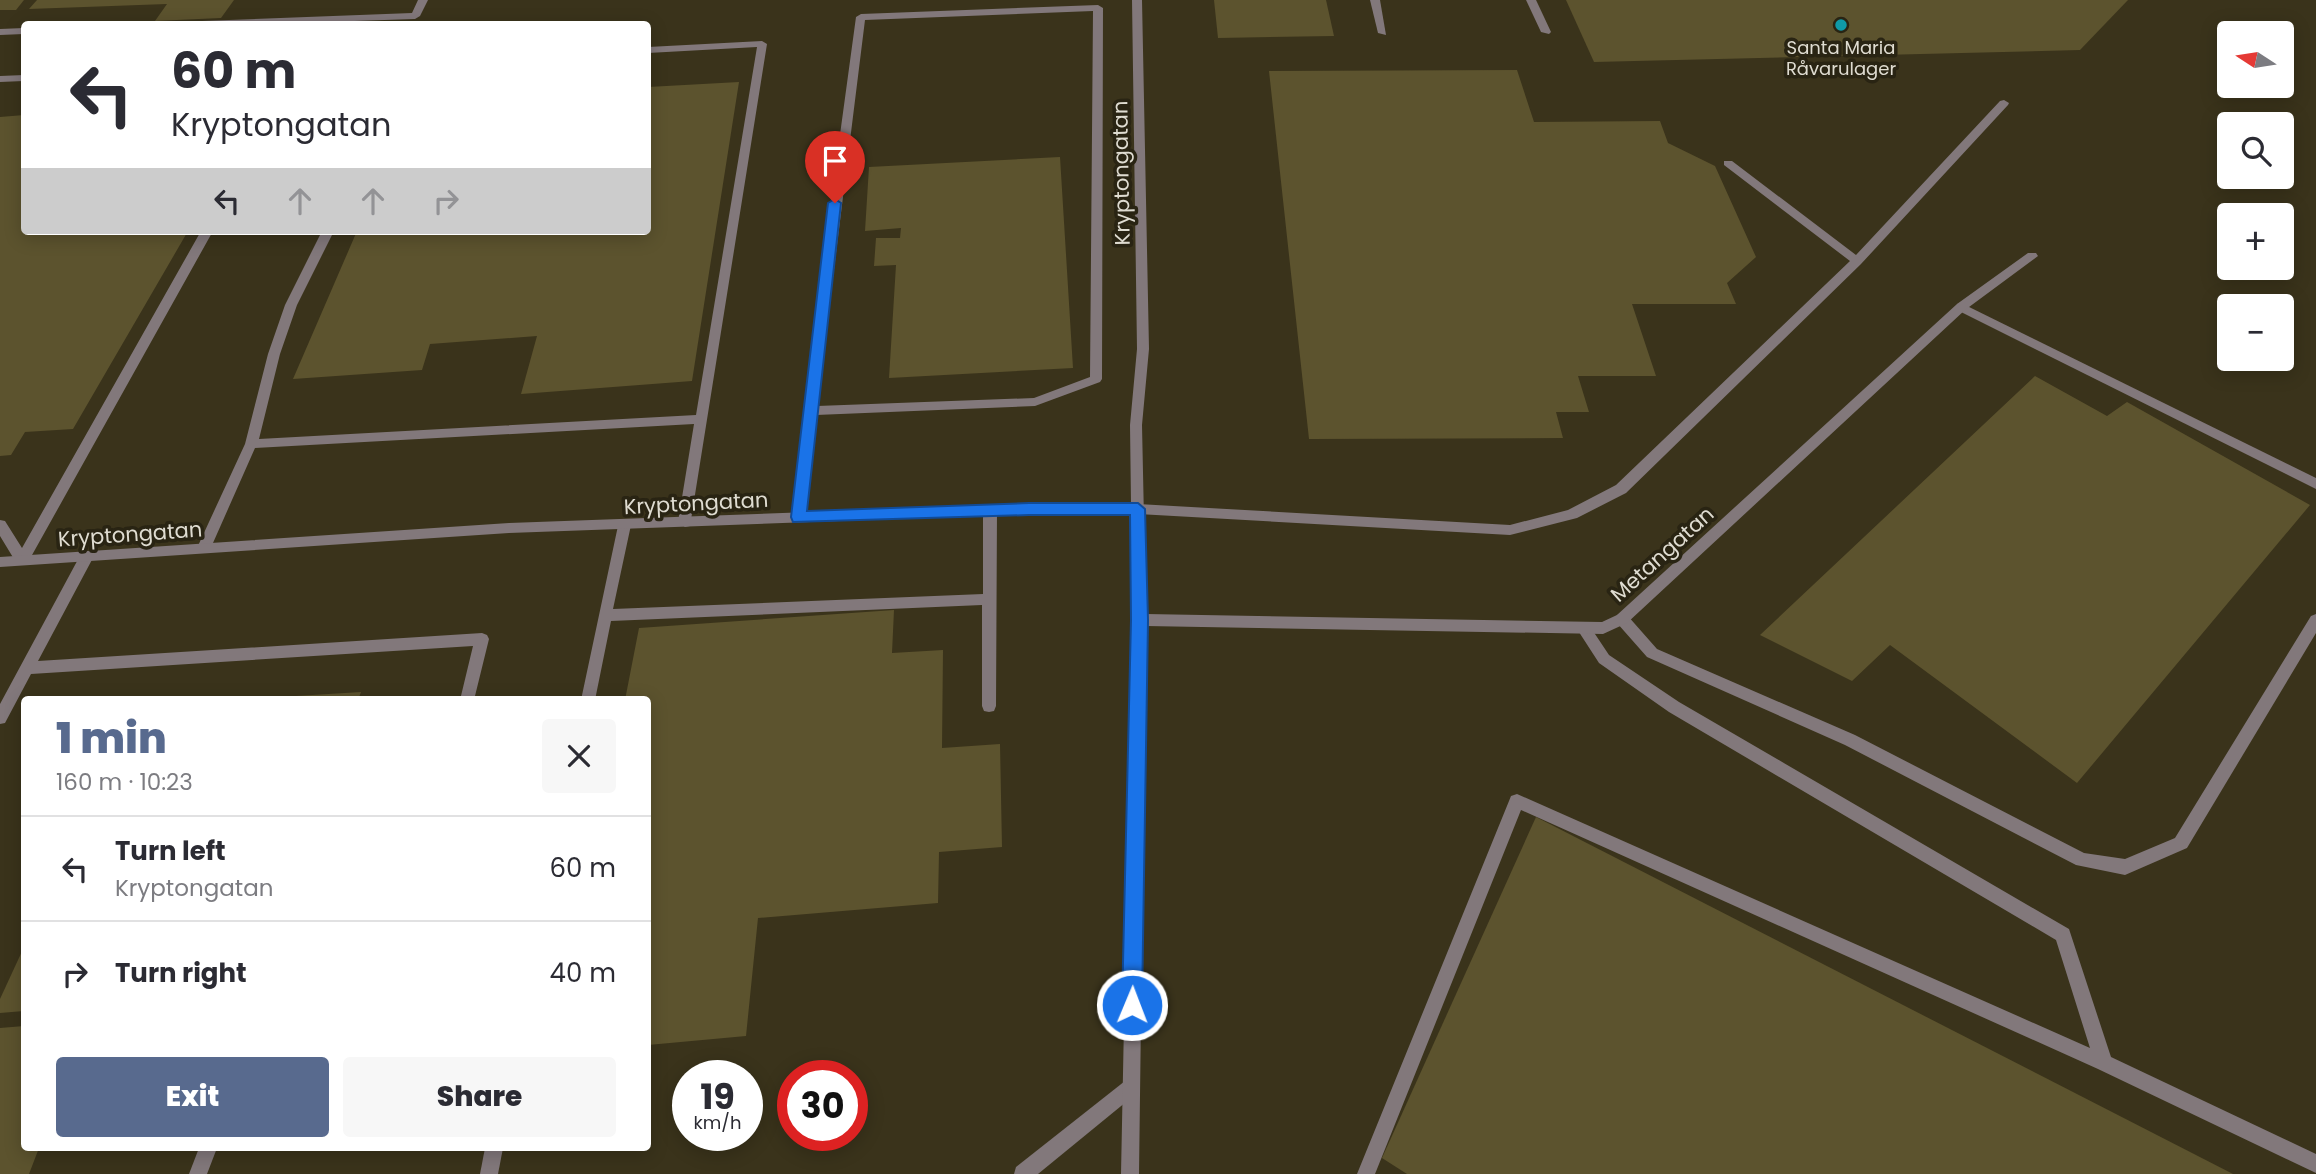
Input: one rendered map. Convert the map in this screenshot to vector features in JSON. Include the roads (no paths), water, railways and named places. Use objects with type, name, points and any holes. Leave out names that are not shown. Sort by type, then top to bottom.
[{"type":"street","points":[[282,21],[415,16],[423,0]]},
{"type":"street","name":"Kryptongatan","points":[[0,562],[509,528],[990,510],[1138,509],[1136,425],[1143,348],[1137,0]]},
{"type":"street","points":[[1375,0],[1382,33]]},
{"type":"street","points":[[1531,0],[1546,32]]},
{"type":"street","points":[[798,517],[827,256],[861,17],[1098,8],[1096,379],[1035,402],[810,411]]},
{"type":"street","points":[[0,32],[21,31]]},
{"type":"street","points":[[651,50],[762,44],[685,522]]},
{"type":"street","points":[[0,79],[21,78]]},
{"type":"street","points":[[1130,1174],[1139,620],[1138,509],[1510,530],[1572,514],[1621,489],[1857,261],[2004,103]]},
{"type":"street","points":[[1728,163],[1857,261]]},
{"type":"street","points":[[0,525],[22,560],[205,235]]},
{"type":"street","points":[[204,548],[251,444],[274,354],[291,305],[326,235]]},
{"type":"street","name":"Metangatan","points":[[1139,620],[1603,628],[1622,619],[1961,307],[2032,256]]},
{"type":"street","points":[[1961,307],[2316,484]]},
{"type":"street","points":[[251,444],[702,419]]},
{"type":"street","points":[[989,706],[990,510]]},
{"type":"street","points":[[588,696],[624,525]]},
{"type":"street","points":[[0,718],[87,556]]},
{"type":"street","points":[[605,615],[989,598]]},
{"type":"street","points":[[1622,619],[1652,653],[1850,740],[2082,860],[2125,867],[2181,843],[2316,620]]},
{"type":"street","points":[[1584,629],[1604,659],[1674,707],[2063,935],[2104,1063]]},
{"type":"street","points":[[27,668],[482,639],[468,696]]},
{"type":"street","points":[[1366,1174],[1517,801],[2104,1063],[2316,1164]]},
{"type":"street","points":[[1023,1174],[1130,1087]]},
{"type":"street","points":[[198,1174],[207,1151]]},
{"type":"street","points":[[489,1174],[493,1151]]},
{"type":"place","name":"Santa Maria Råvarulager","points":[[1841,25]]}]
